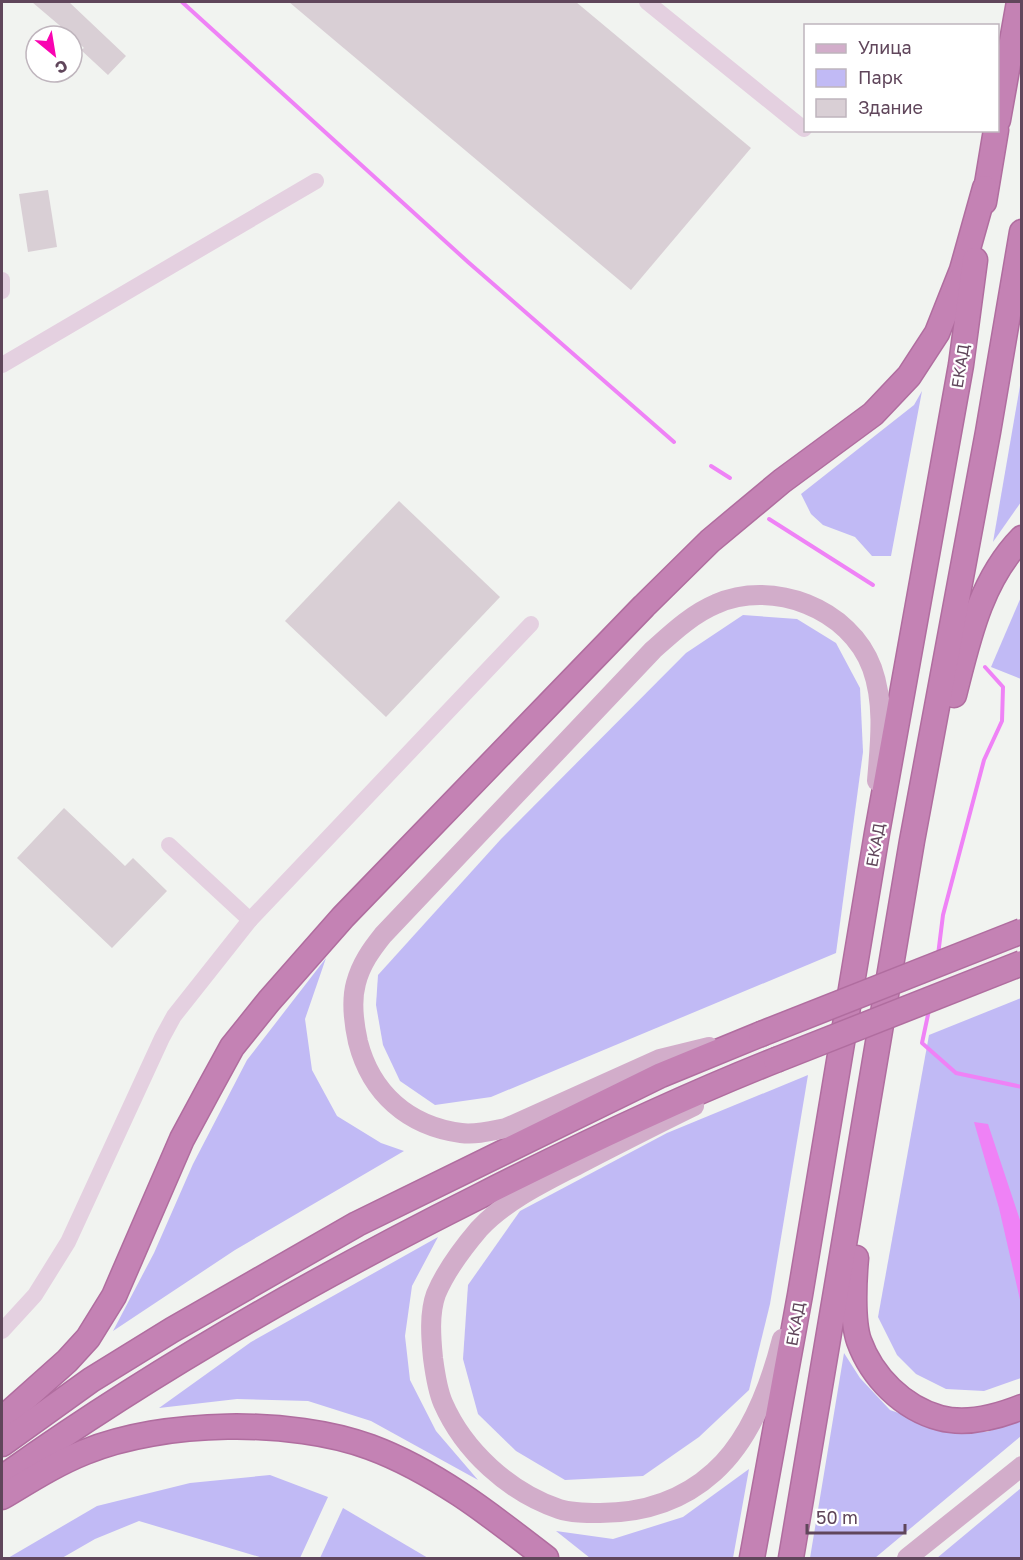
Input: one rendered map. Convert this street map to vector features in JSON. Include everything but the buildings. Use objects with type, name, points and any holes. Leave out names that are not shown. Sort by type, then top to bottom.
[{"type":"highway","points":[[999,114],[1019,2]]},
{"type":"highway","name":"ЕКАД","points":[[752,1558],[800,1295],[877,833],[959,377],[996,132]]},
{"type":"highway","points":[[2,1419],[59,1368],[88,1338],[114,1296],[182,1140],[208,1089],[232,1047],[269,1001],[343,917],[710,541],[741,514],[873,414],[909,376],[937,333],[962,270],[986,188]]},
{"type":"highway","points":[[791,1558],[912,842],[988,432],[1022,232]]},
{"type":"highway","points":[[912,842],[929,789],[977,609],[1004,559],[1022,538]]},
{"type":"highway","points":[[2,1444],[92,1380],[182,1324],[357,1224],[661,1075],[1022,931]]},
{"type":"highway","points":[[2,1478],[188,1354],[374,1249],[566,1153],[739,1075],[1022,963]]},
{"type":"highway","points":[[865,1123],[864,1179],[853,1289],[858,1340],[871,1365],[891,1391],[914,1407],[941,1418],[974,1420],[1004,1414],[1022,1407]]},
{"type":"highway","points":[[2,1497],[54,1466],[87,1451],[131,1438],[178,1430],[241,1426],[321,1433],[370,1447],[421,1471],[464,1497],[546,1558]]},
{"type":"main road","points":[[749,1038],[660,1059],[506,1128],[482,1133],[461,1133],[425,1123],[410,1116],[386,1097],[362,1057],[354,1026],[355,984],[367,956],[383,935],[653,650],[697,614],[714,604],[731,598],[765,594],[801,601],[829,616],[854,638],[865,652],[872,669],[880,713],[881,733],[874,817],[877,833]]},
{"type":"main road","points":[[739,1075],[711,1098],[524,1194],[481,1227],[449,1269],[435,1296],[432,1342],[435,1373],[442,1401],[467,1443],[489,1467],[515,1488],[536,1500],[561,1510],[587,1513],[640,1510],[669,1501],[694,1488],[714,1472],[733,1451],[774,1371],[785,1325],[800,1295]]},
{"type":"main road","points":[[907,1558],[1022,1466]]},
{"type":"street","points":[[647,2],[804,129]]},
{"type":"street","points":[[2,366],[316,182]]},
{"type":"street","points":[[2,280],[2,291]]},
{"type":"street","points":[[2,1331],[34,1295],[68,1242],[174,1016],[250,920],[531,624]]},
{"type":"street","points":[[169,845],[250,920]]},
{"type":"green space","points":[[1021,380],[1021,502],[993,542]]},
{"type":"green space","points":[[922,391],[891,556],[872,556],[855,537],[823,525],[811,514],[801,494],[914,405]]},
{"type":"green space","points":[[1021,597],[1021,679],[991,667]]},
{"type":"green space","points":[[743,615],[797,619],[836,643],[860,688],[863,752],[836,953],[491,1097],[435,1105],[400,1081],[383,1045],[376,1005],[378,975],[501,839],[686,653]]},
{"type":"green space","points":[[326,958],[305,1019],[312,1070],[337,1116],[381,1143],[404,1151],[235,1250],[113,1331],[154,1253],[193,1164],[247,1060]]},
{"type":"green space","points":[[1021,998],[1021,1378],[984,1391],[946,1389],[916,1374],[897,1355],[878,1317],[929,1035]]},
{"type":"green space","points":[[808,1075],[770,1304],[749,1390],[699,1437],[643,1476],[565,1480],[516,1451],[478,1414],[463,1359],[468,1285],[520,1211],[667,1133]]},
{"type":"green space","points":[[438,1237],[412,1286],[405,1336],[410,1380],[436,1431],[478,1480],[371,1421],[308,1401],[237,1399],[159,1408],[251,1342]]},
{"type":"green space","points":[[844,1353],[860,1378],[890,1410],[942,1428],[987,1432],[1021,1420],[1021,1436],[875,1558],[810,1558]]},
{"type":"green space","points":[[749,1469],[733,1558],[590,1558],[556,1531],[613,1539],[683,1517]]},
{"type":"green space","points":[[270,1475],[328,1497],[300,1558],[263,1558],[139,1521],[95,1539],[62,1558],[8,1558],[97,1506],[190,1483]]},
{"type":"green space","points":[[1021,1488],[1021,1558],[937,1558]]},
{"type":"green space","points":[[343,1508],[428,1558],[320,1558]]},
{"type":"shaded area","points":[[974,1122],[988,1124],[1021,1223],[1021,1304],[999,1208]]},
{"type":"waterway","points":[[182,2],[468,262],[674,442]]},
{"type":"waterway","points":[[711,466],[730,478]]},
{"type":"waterway","points":[[769,519],[873,585]]},
{"type":"waterway","points":[[938,955],[943,915],[984,760],[1002,721],[1003,687],[985,667]]},
{"type":"waterway","points":[[929,1010],[922,1043],[956,1073],[1022,1087]]}]
